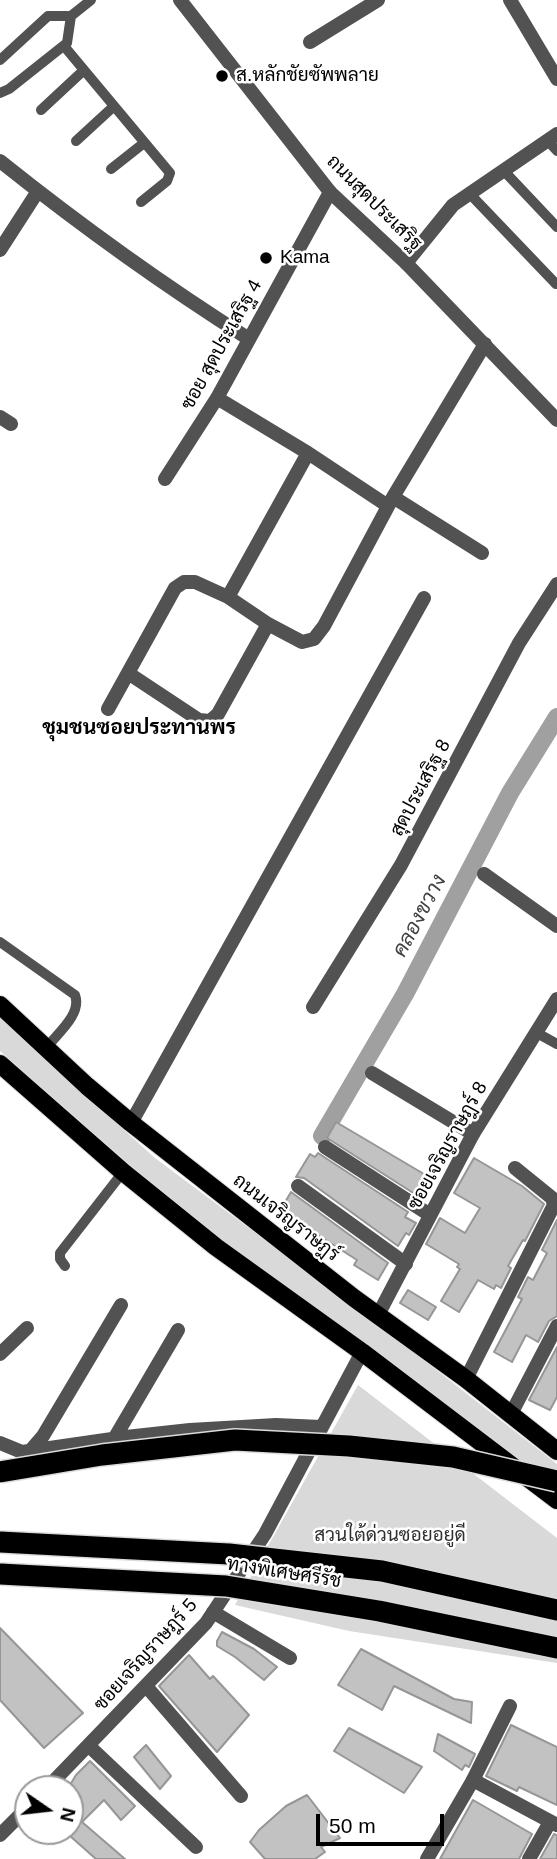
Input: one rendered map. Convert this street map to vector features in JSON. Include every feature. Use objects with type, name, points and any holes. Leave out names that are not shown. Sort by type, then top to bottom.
[{"type":"highway","points":[[0,1472],[102,1455],[235,1440],[349,1446],[453,1457],[557,1481]]},
{"type":"highway","name":"ทางพิเศษศรีรัช","points":[[0,1542],[229,1554],[370,1570],[557,1610]]},
{"type":"highway","name":"ทางพิเศษศรีรัช","points":[[0,1574],[226,1586],[379,1611],[557,1648]]},
{"type":"main road","name":"ถนนเจริญราษฎร์","points":[[0,1004],[87,1086],[131,1123],[557,1451]]},
{"type":"main road","points":[[0,1064],[124,1172],[216,1247],[362,1352],[557,1500]]},
{"type":"street","name":"ถนนสุดประเสริฐ","points":[[180,0],[330,192],[407,263],[557,420]]},
{"type":"street","points":[[310,42],[378,0]]},
{"type":"street","points":[[510,0],[557,79]]},
{"type":"street","points":[[407,263],[453,205],[554,142]]},
{"type":"street","points":[[0,161],[87,230],[249,339]]},
{"type":"street","points":[[0,250],[38,191]]},
{"type":"street","name":"ซอย สุดประเสริฐ 4","points":[[165,480],[217,398],[330,192]]},
{"type":"street","points":[[108,709],[175,588],[184,582],[195,582],[228,597],[268,625],[302,642],[314,639],[324,626],[390,501],[485,344]]},
{"type":"street","points":[[217,398],[482,554]]},
{"type":"street","points":[[228,597],[308,453]]},
{"type":"street","name":"สุดประเสริฐ 8","points":[[313,1007],[401,865],[519,643],[557,584]]},
{"type":"street","points":[[131,1123],[424,598]]},
{"type":"street","points":[[128,673],[199,720],[210,721],[218,714],[268,625]]},
{"type":"street","points":[[484,874],[557,926]]},
{"type":"street","name":"ซอยเจริญราษฎร์ 8","points":[[378,1315],[474,1135],[557,999]]},
{"type":"street","points":[[372,1073],[474,1135]]},
{"type":"street","points":[[325,1147],[430,1215]]},
{"type":"street","points":[[466,1379],[554,1205],[552,1198],[515,1168]]},
{"type":"street","points":[[298,1186],[406,1264]]},
{"type":"street","points":[[30,1451],[43,1436],[121,1305]]},
{"type":"street","points":[[511,1415],[557,1326]]},
{"type":"street","points":[[0,1354],[27,1328]]},
{"type":"street","points":[[114,1439],[178,1330]]},
{"type":"street","name":"ซอยเจริญราษฎร์ 5","points":[[60,1775],[214,1612],[265,1534],[362,1352]]},
{"type":"street","points":[[0,1443],[15,1451],[30,1451],[114,1439],[264,1426],[321,1427]]},
{"type":"street","points":[[214,1612],[290,1658]]},
{"type":"street","points":[[146,1686],[242,1796]]},
{"type":"street","points":[[427,1859],[473,1780],[510,1706]]},
{"type":"street","points":[[89,1746],[195,1847]]},
{"type":"street","points":[[473,1780],[553,1824],[529,1859]]},
{"type":"street","points":[[0,1835],[14,1821]]},
{"type":"lane","points":[[0,60],[48,16],[71,16],[91,0]]},
{"type":"lane","points":[[0,93],[9,89],[67,43],[71,16]]},
{"type":"lane","points":[[64,46],[170,173],[167,181],[141,202]]},
{"type":"lane","points":[[41,110],[84,71]]},
{"type":"lane","points":[[76,141],[113,107]]},
{"type":"lane","points":[[111,169],[144,143]]},
{"type":"lane","points":[[505,171],[557,227]]},
{"type":"lane","points":[[469,193],[556,284]]},
{"type":"lane","points":[[0,942],[75,995],[78,1003],[75,1011],[47,1047]]},
{"type":"lane","points":[[537,1033],[557,1045]]},
{"type":"lane","points":[[65,1266],[60,1259],[60,1253],[124,1172]]},
{"type":"green space","points":[[0,1018],[155,1158],[367,1316],[557,1464],[557,1489],[178,1207],[0,1051]]},
{"type":"green space","name":"สวนใต้ด่วนซอยอยู่ดี","points":[[358,1385],[557,1538],[557,1663],[349,1631],[235,1605]]},
{"type":"building","points":[[336,1122],[429,1177],[418,1196],[327,1138]]},
{"type":"building","points":[[318,1153],[408,1212],[405,1217],[416,1223],[398,1246],[304,1178],[296,1177],[310,1154],[315,1157]]},
{"type":"building","points":[[474,1158],[522,1186],[544,1204],[525,1241],[523,1240],[508,1266],[511,1268],[501,1288],[496,1285],[494,1289],[478,1280],[459,1312],[441,1301],[460,1269],[457,1267],[459,1264],[426,1244],[440,1218],[465,1233],[480,1208],[454,1193]]},
{"type":"building","points":[[291,1192],[388,1263],[378,1280],[354,1265],[357,1260],[280,1211]]},
{"type":"building","points":[[557,1220],[557,1316],[549,1321],[538,1342],[526,1335],[512,1362],[494,1352],[522,1299],[518,1297],[528,1277],[533,1280],[547,1253],[542,1250]]},
{"type":"building","points":[[408,1290],[436,1307],[428,1320],[400,1303]]},
{"type":"building","points":[[557,1347],[557,1397],[550,1410],[529,1400]]},
{"type":"building","points":[[0,1628],[83,1713],[44,1748],[0,1700]]},
{"type":"building","points":[[222,1632],[254,1649],[277,1667],[264,1680],[217,1646]]},
{"type":"building","points":[[361,1649],[454,1699],[472,1702],[471,1723],[394,1686],[382,1710],[338,1685]]},
{"type":"building","points":[[189,1655],[210,1679],[213,1676],[249,1715],[217,1752],[159,1686]]},
{"type":"building","points":[[511,1725],[557,1747],[557,1805],[519,1787],[517,1791],[486,1776]]},
{"type":"building","points":[[349,1728],[422,1767],[404,1793],[334,1751]]},
{"type":"building","points":[[438,1734],[475,1754],[469,1767],[465,1765],[462,1770],[434,1751]]},
{"type":"building","points":[[146,1745],[171,1776],[160,1789],[134,1757]]},
{"type":"building","points":[[90,1761],[135,1806],[121,1820],[104,1800],[84,1820],[84,1775],[76,1775]]},
{"type":"building","points":[[307,1795],[340,1838],[321,1847],[325,1852],[315,1859],[265,1859],[250,1842],[259,1830],[286,1806]]},
{"type":"building","points":[[473,1800],[532,1834],[519,1859],[440,1859]]},
{"type":"building","points":[[84,1824],[125,1859],[96,1859],[80,1845],[84,1845]]},
{"type":"building","points":[[554,1834],[557,1835],[557,1859],[540,1859]]},
{"type":"waterway","name":"คลองขวาง","points":[[322,1136],[405,994],[510,793],[557,717]]},
{"type":"place","name":"ส.หลักชัยซัพพลาย","points":[[222,76]]},
{"type":"place","name":"Kama","points":[[266,258]]},
{"type":"district","name":"ชุมชนซอยประทานพร","points":[[139,728]]}]
